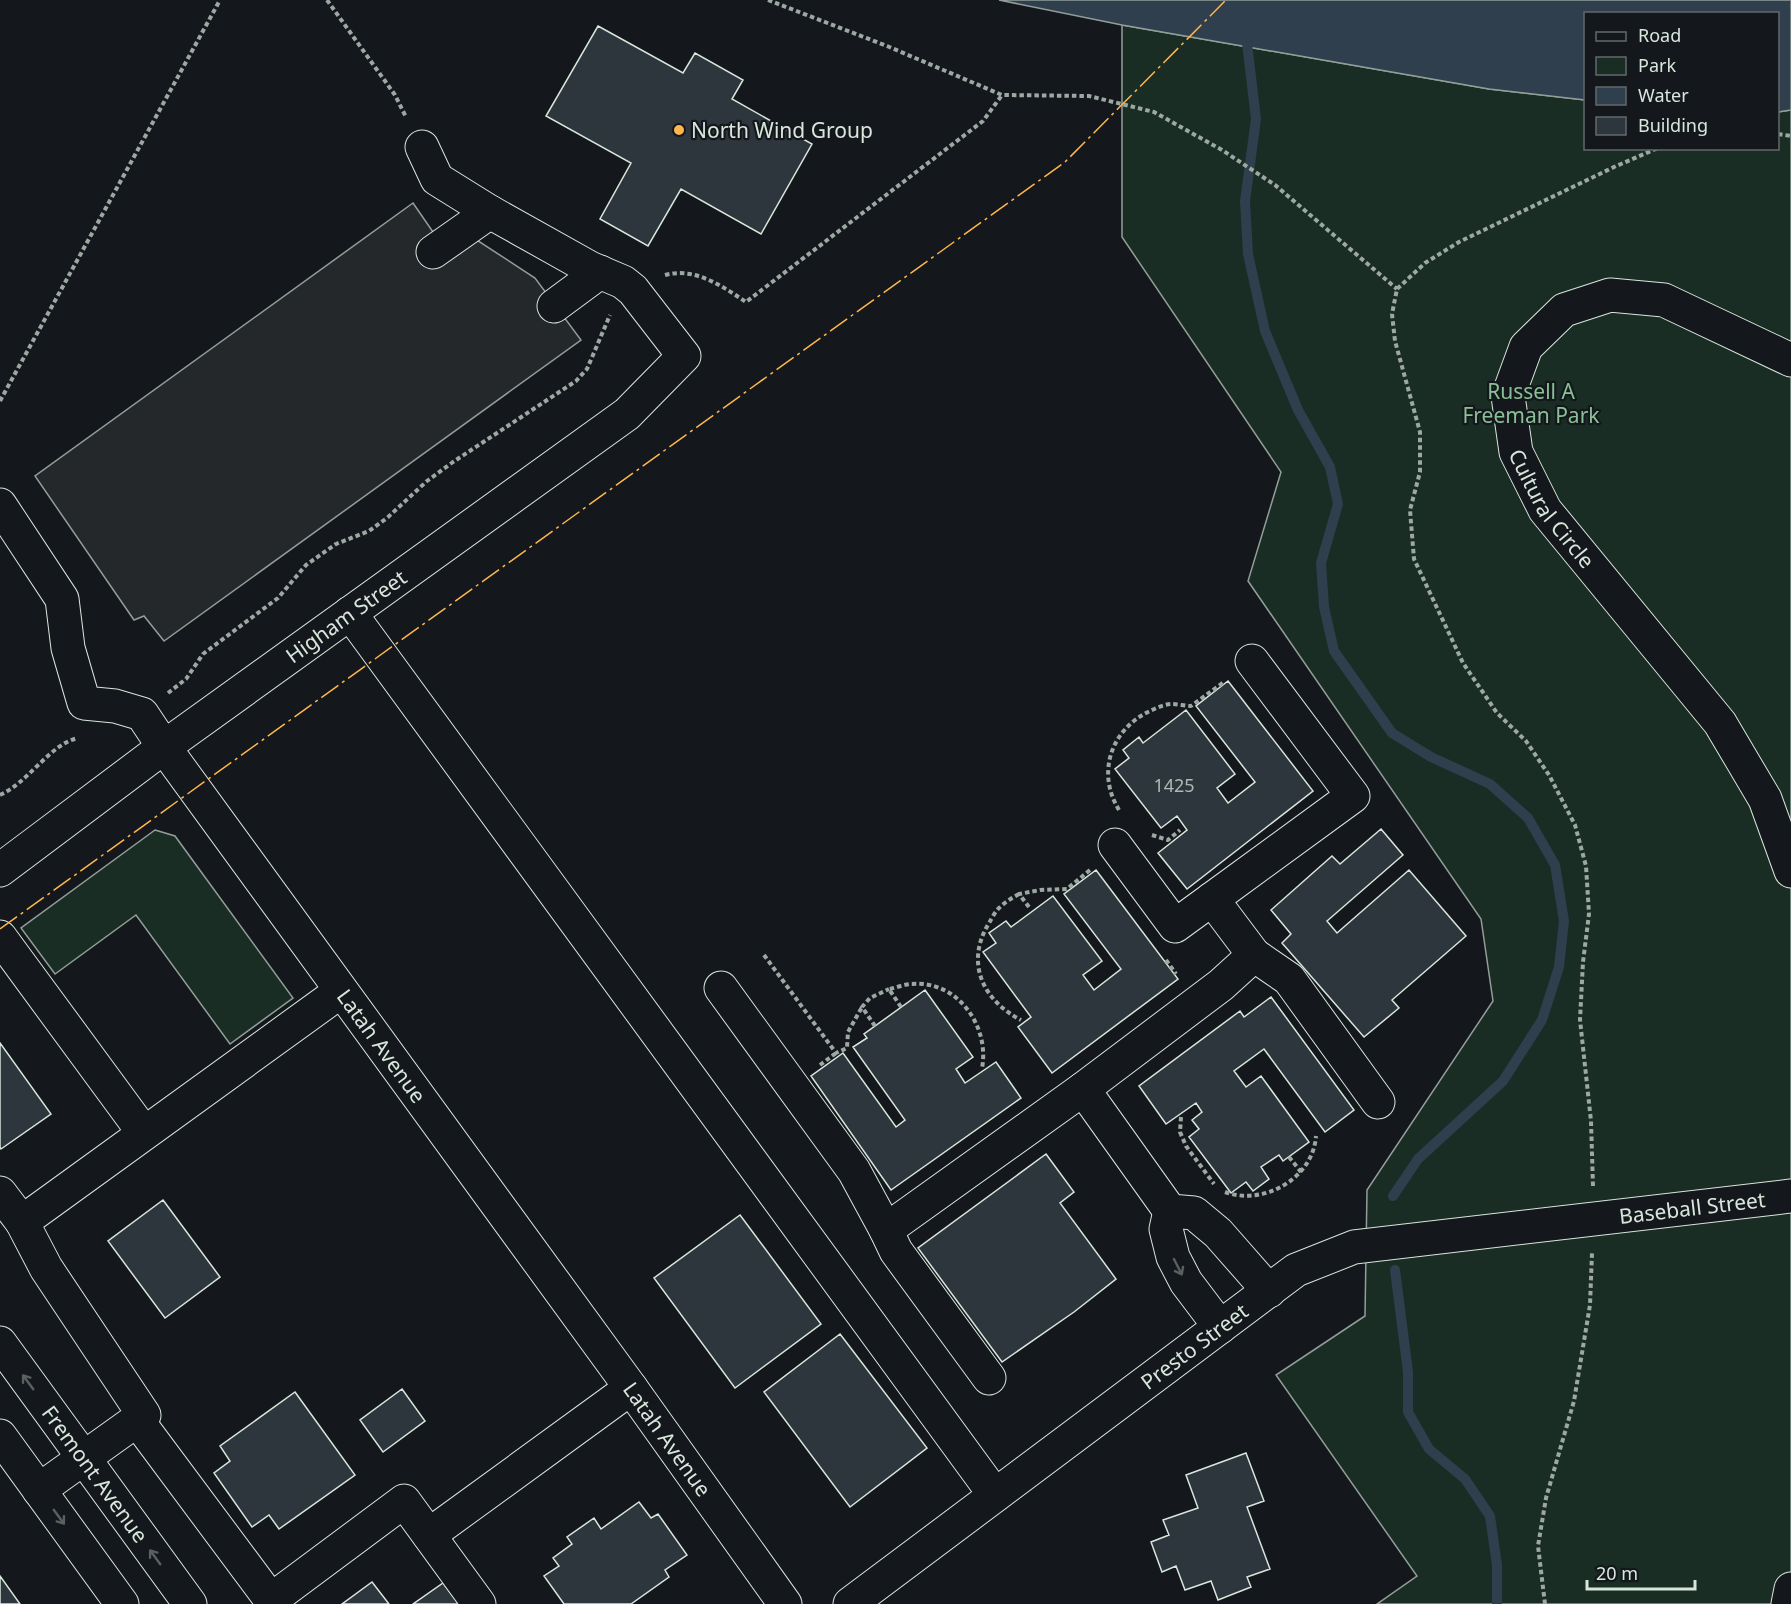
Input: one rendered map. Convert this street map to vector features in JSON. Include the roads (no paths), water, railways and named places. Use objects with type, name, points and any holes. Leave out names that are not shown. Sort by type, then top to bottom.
[{"type":"street","points":[[422,147],[437,179],[490,212],[600,272],[554,306]]},
{"type":"street","points":[[434,252],[490,212]]},
{"type":"street","name":"Higham Street","points":[[0,870],[164,747],[627,414],[684,356],[633,290],[623,282],[600,272]]},
{"type":"street","name":"Cultural Circle","points":[[1791,360],[1664,300],[1610,295],[1564,310],[1526,347],[1508,396],[1516,452],[1545,510],[1720,723],[1765,799],[1791,871]]},
{"type":"street","name":"Latah Avenue","points":[[0,505],[62,599],[68,648],[84,703],[115,706],[142,714],[785,1604]]},
{"type":"street","points":[[350,613],[995,1495]]},
{"type":"street","points":[[1120,840],[1175,926],[1353,796],[1252,661]]},
{"type":"street","points":[[1212,899],[1254,955],[1289,979],[1378,1102]]},
{"type":"street","points":[[0,937],[15,978],[144,1133]]},
{"type":"street","points":[[886,1230],[1083,1089],[1221,986],[1254,955]]},
{"type":"street","points":[[721,988],[854,1171],[896,1251],[989,1378]]},
{"type":"street","points":[[22,1221],[341,991]]},
{"type":"street","points":[[1083,1089],[1170,1211],[1194,1214],[1241,1258],[1269,1291]]},
{"type":"street","points":[[0,1193],[22,1221],[46,1268],[144,1415],[39,1490]]},
{"type":"street","name":"Baseball Street","points":[[1593,1221],[1791,1196]]},
{"type":"street","points":[[1170,1211],[1166,1229],[1173,1257],[1186,1282],[1220,1327]]},
{"type":"street","name":"Presto Street","points":[[850,1604],[1296,1270],[1354,1247],[1593,1221]]},
{"type":"street","name":"Fremont Avenue","points":[[0,1343],[190,1604]]},
{"type":"street","points":[[429,1535],[631,1388]]},
{"type":"street","points":[[137,1420],[271,1600],[404,1501],[479,1604]]},
{"type":"street","points":[[0,1436],[122,1604]]},
{"type":"street","points":[[1788,1604],[1791,1589]]},
{"type":"water","points":[[999,0],[1791,0],[1791,110],[1779,112],[1779,12],[1584,12],[1584,100],[1489,89],[1122,25]]},
{"type":"waterway","points":[[1246,35],[1256,119],[1245,201],[1248,254],[1265,331],[1298,410],[1330,467],[1338,504],[1321,563],[1324,607],[1334,651],[1392,733],[1431,757],[1490,784],[1528,818],[1555,865],[1564,921],[1559,967],[1542,1020],[1503,1081],[1418,1159],[1393,1196]]},
{"type":"waterway","points":[[1395,1270],[1408,1372],[1408,1412],[1429,1449],[1465,1479],[1490,1516],[1497,1565],[1497,1604]]},
{"type":"place","name":"North Wind Group","points":[[679,130]]},
{"type":"park label","name":"Russell A Freeman Park","points":[[1531,403]]}]
